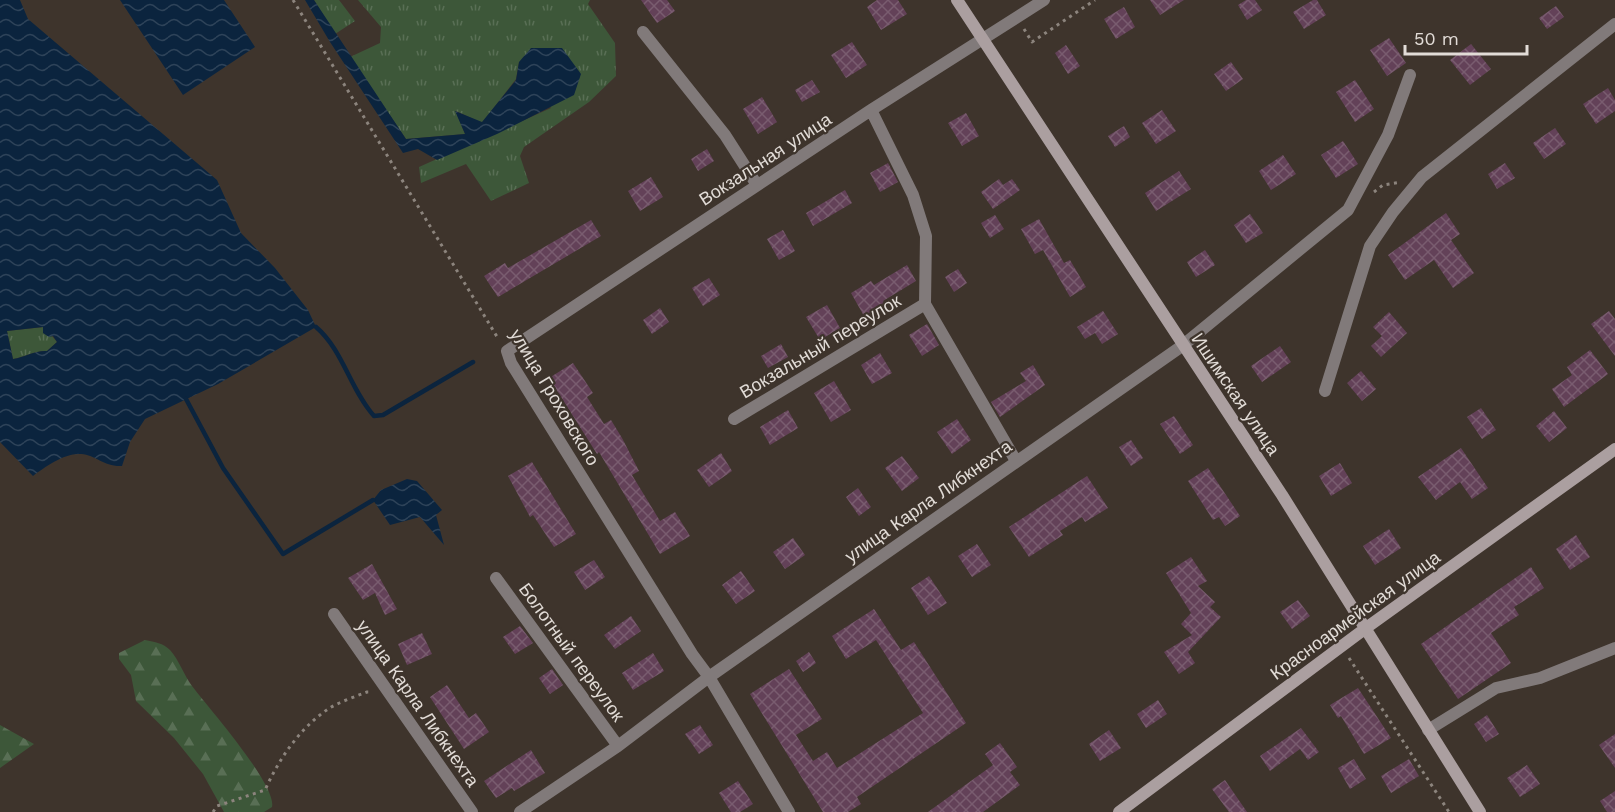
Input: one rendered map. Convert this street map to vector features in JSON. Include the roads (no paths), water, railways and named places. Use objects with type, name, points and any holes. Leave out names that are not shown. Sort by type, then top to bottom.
[{"type":"main road","name":"Ишимская улица","points":[[957,0],[1366,628],[1480,812]]},
{"type":"main road","name":"Красноармейская улица","points":[[1119,812],[1341,646],[1615,449]]},
{"type":"street","name":"Вокзальная улица","points":[[507,351],[871,110],[1044,0]]},
{"type":"street","points":[[1324,391],[1370,246],[1393,212],[1422,177],[1615,24]]},
{"type":"street","points":[[643,32],[725,135],[757,185]]},
{"type":"street","name":"улица Карла Либкнехта","points":[[520,812],[618,746],[709,677],[1182,345],[1348,210],[1389,135],[1410,75]]},
{"type":"street","name":"Вокзальный переулок","points":[[871,110],[913,195],[926,236],[925,303],[1016,461]]},
{"type":"street","name":"Вокзальный переулок","points":[[734,419],[925,303]]},
{"type":"street","name":"улица Гроховского","points":[[507,351],[518,373],[692,654],[709,677],[782,810]]},
{"type":"street","name":"Болотный переулок","points":[[496,578],[618,746]]},
{"type":"street","name":"улица Карла Либкнехта","points":[[334,614],[472,812]]},
{"type":"street","points":[[1428,730],[1497,688],[1540,678],[1615,648]]},
{"type":"water","points":[[0,0],[20,0],[28,19],[217,180],[241,233],[275,268],[308,310],[316,327],[218,384],[145,419],[130,442],[122,466],[110,465],[86,455],[75,454],[55,461],[33,476],[0,442]],"holes":[[[43,327],[43,333],[49,337],[53,336],[57,342],[47,351],[13,359],[7,331]]]},
{"type":"water","points":[[120,0],[224,0],[255,47],[183,95]]},
{"type":"water","points":[[305,0],[314,0],[406,139],[465,134],[455,111],[482,122],[516,80],[519,62],[531,48],[562,48],[581,74],[574,95],[497,134],[437,160],[418,149],[403,153]]},
{"type":"water","points":[[407,479],[417,481],[442,510],[436,515],[444,545],[420,517],[390,525],[373,500],[381,490]]},
{"type":"waterway","points":[[316,327],[333,347],[374,416],[383,415],[473,362]]},
{"type":"waterway","points":[[186,399],[223,468],[283,554],[373,500]]}]
